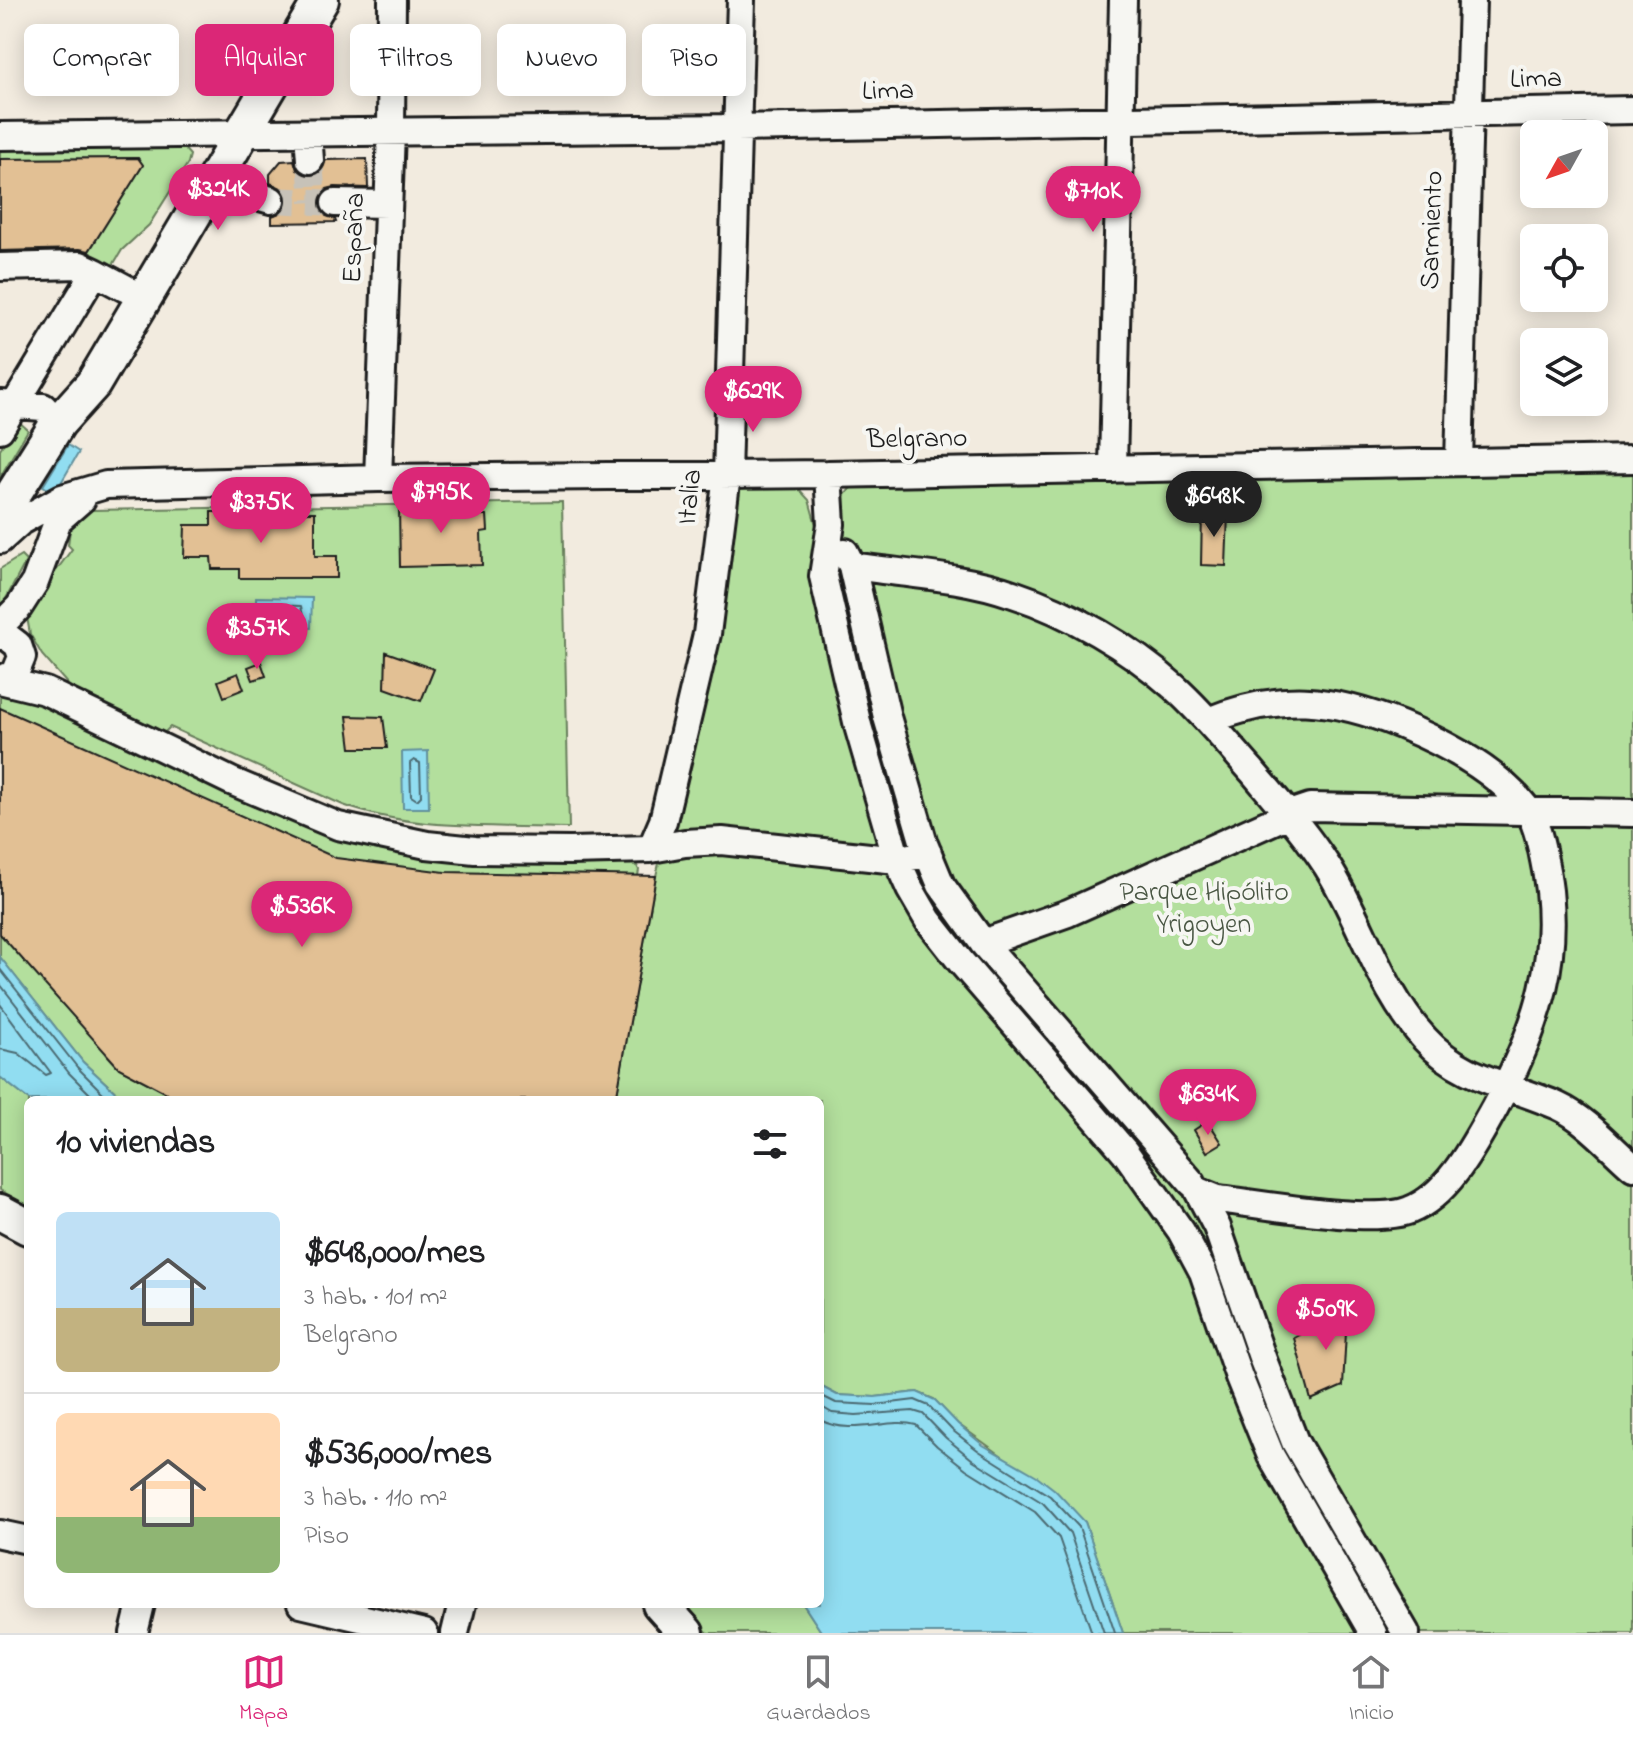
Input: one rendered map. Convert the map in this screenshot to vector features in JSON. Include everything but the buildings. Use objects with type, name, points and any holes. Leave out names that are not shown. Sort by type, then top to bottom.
[{"type":"main road","points":[[0,515],[58,423],[93,384],[213,184],[229,134],[295,0]]},
{"type":"main road","points":[[58,423],[74,372],[125,288],[321,0]]},
{"type":"main road","points":[[0,1212],[24,1225]]},
{"type":"main road","points":[[0,1224],[24,1232]]},
{"type":"main road","points":[[664,1608],[686,1633]]},
{"type":"street","name":"España","points":[[378,478],[391,132],[392,0]]},
{"type":"street","name":"Italia","points":[[651,849],[663,821],[707,634],[727,475],[741,0]]},
{"type":"street","points":[[1113,469],[1123,0]]},
{"type":"street","name":"Sarmiento","points":[[1459,462],[1472,0]]},
{"type":"street","name":"Lima","points":[[0,136],[737,128],[1633,110]]},
{"type":"street","points":[[308,133],[310,160]]},
{"type":"street","points":[[213,184],[271,200]]},
{"type":"street","points":[[335,203],[388,204]]},
{"type":"street","points":[[0,267],[80,265],[125,288]]},
{"type":"street","points":[[0,429],[7,404],[95,272]]},
{"type":"street","points":[[7,404],[36,422],[58,423]]},
{"type":"street","name":"Belgrano","points":[[0,541],[13,527],[62,498],[106,485],[1633,459]]},
{"type":"street","points":[[828,474],[831,524],[823,576],[858,726],[897,860],[918,903],[953,952],[1125,1152],[1165,1207],[1203,1272],[1239,1377],[1271,1456],[1373,1633]]},
{"type":"street","points":[[0,626],[19,607],[35,582],[58,520],[80,500],[106,485]]},
{"type":"street","points":[[831,524],[852,566],[887,717],[928,853],[941,885],[983,943],[1195,1187],[1217,1227],[1295,1442],[1406,1633]]},
{"type":"street","points":[[0,541],[30,536],[39,545],[42,564]]},
{"type":"street","points":[[852,566],[966,582],[1012,593],[1060,613],[1140,660],[1174,687],[1208,721],[1289,814],[1347,899],[1393,993],[1414,1026],[1450,1063],[1505,1088],[1559,1107],[1574,1116],[1633,1167]]},
{"type":"street","points":[[0,680],[15,674],[13,646],[19,607]]},
{"type":"street","points":[[13,646],[45,691]]},
{"type":"street","points":[[0,680],[45,691],[231,781],[338,826],[449,848],[570,851],[651,849],[722,841],[897,860],[928,853]]},
{"type":"street","points":[[1165,1207],[1163,1195],[1169,1184],[1180,1180],[1218,1199],[1369,1216],[1399,1214],[1413,1209],[1438,1189],[1468,1155],[1523,1055],[1539,1007],[1552,926],[1550,889],[1542,848],[1529,811],[1480,768],[1426,736],[1365,710],[1335,703],[1276,701],[1252,705],[1208,721]]},
{"type":"street","points":[[983,943],[1068,913],[1310,807],[1633,813]]},
{"type":"street","points":[[0,1534],[24,1539]]},
{"type":"street","points":[[134,1633],[140,1608]]},
{"type":"street","points":[[318,1608],[424,1633]]},
{"type":"street","points":[[455,1633],[461,1608]]},
{"type":"green space","points":[[0,146],[182,146],[190,155],[149,225],[122,250],[110,270],[85,258],[143,165],[138,158],[0,159]]},
{"type":"green space","points":[[18,421],[28,430],[0,477],[0,449]]},
{"type":"green space","name":"Parque Hipólito Yrigoyen","points":[[1633,471],[1633,1633],[1123,1633],[1085,1522],[958,1424],[934,1399],[917,1392],[875,1397],[837,1395],[824,1388],[824,1096],[617,1096],[656,876],[713,639],[736,491],[764,485],[797,487],[809,500],[816,525],[844,524],[842,498],[851,488]]},
{"type":"green space","points":[[562,502],[569,828],[426,823],[343,805],[170,727],[165,732],[150,734],[106,711],[70,687],[42,655],[30,634],[26,612],[72,549],[68,545],[71,522],[91,510]]},
{"type":"green space","points":[[21,556],[26,561],[0,610],[0,569]]},
{"type":"green space","points":[[0,688],[47,702],[337,839],[635,862],[639,870],[638,876],[107,1055],[119,1068],[172,1096],[120,1096],[83,1062],[0,957]]},
{"type":"green space","points":[[0,1077],[24,1096],[24,1204],[0,1190]]},
{"type":"green space","points":[[0,1194],[24,1208],[24,1211],[0,1198]]},
{"type":"green space","points":[[685,1608],[806,1608],[822,1633],[708,1633]]},
{"type":"water","points":[[68,445],[79,452],[55,493],[43,486]]},
{"type":"water","points":[[256,597],[312,598],[311,628],[256,627]]},
{"type":"water","points":[[428,751],[429,808],[403,808],[402,752]]},
{"type":"water","points":[[0,957],[83,1062],[120,1096],[24,1096],[0,1077]]},
{"type":"water","points":[[824,1388],[837,1395],[875,1397],[917,1392],[935,1400],[983,1445],[1055,1490],[1085,1522],[1123,1633],[822,1633],[806,1608],[824,1608]]},
{"type":"tunnel","points":[[310,160],[313,202]]},
{"type":"tunnel","points":[[271,200],[335,203]]}]
